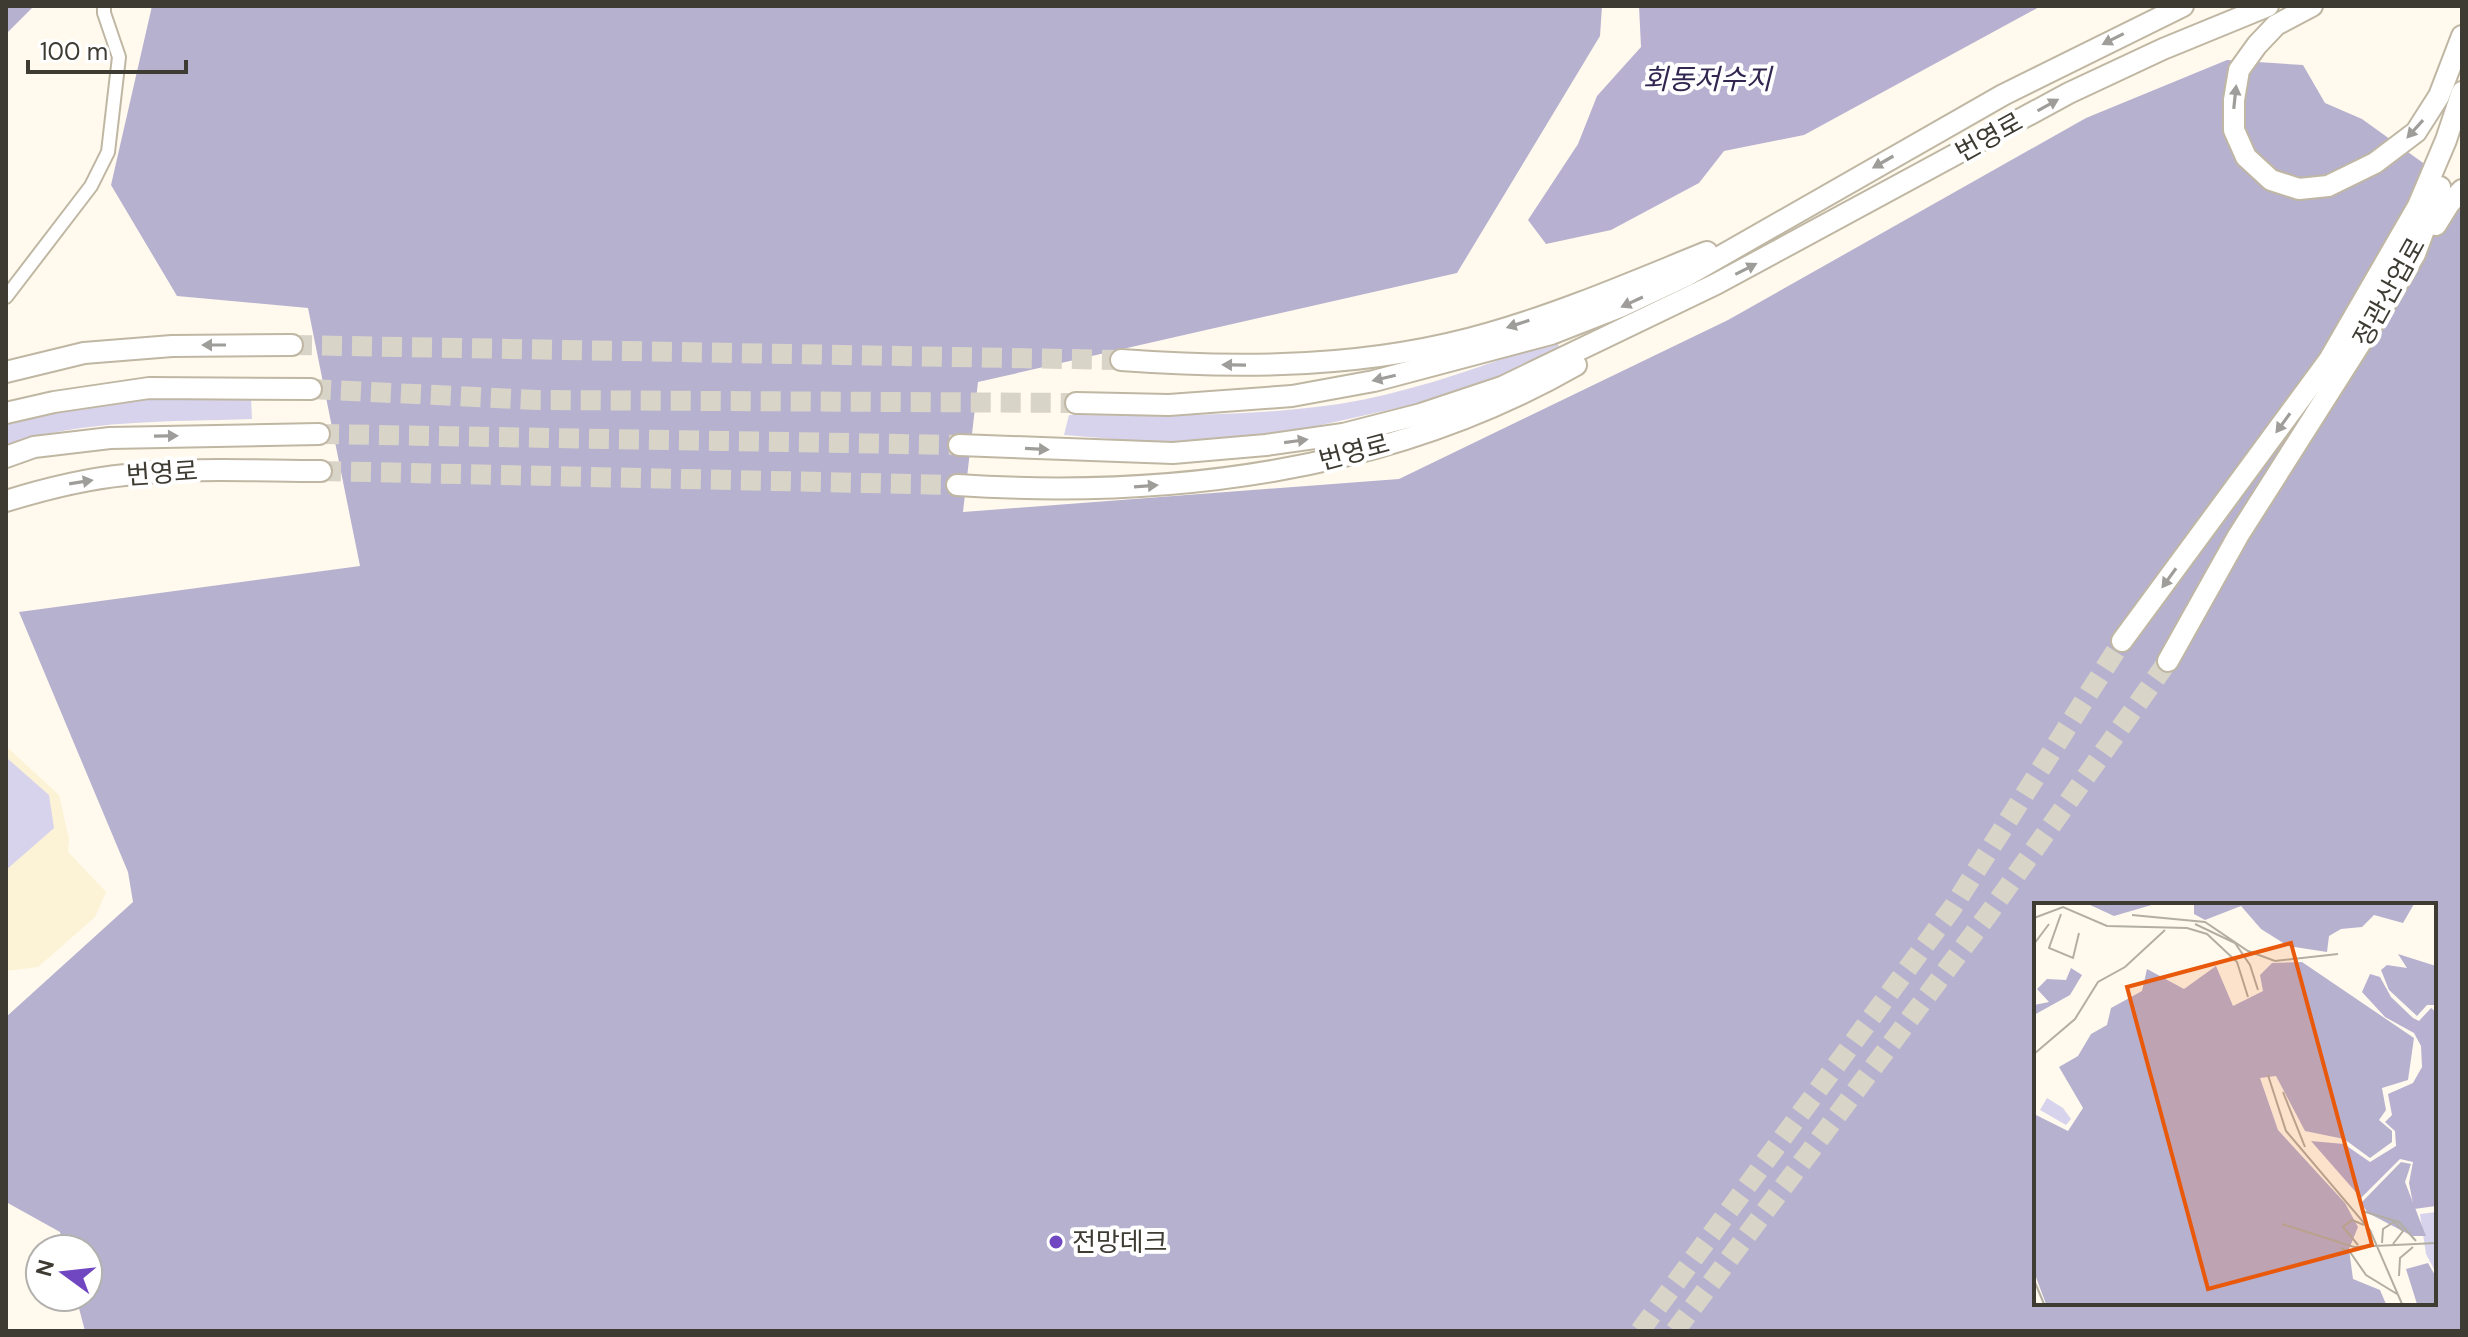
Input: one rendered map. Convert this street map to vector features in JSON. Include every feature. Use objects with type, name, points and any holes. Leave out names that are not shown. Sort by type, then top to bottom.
[{"type":"highway","name":"번영로","points":[[1076,403],[1169,405],[1292,396],[1374,381],[1551,334],[1620,307],[1686,276],[2003,95],[2183,6]]},
{"type":"highway","name":"번영로","points":[[957,485],[1016,489],[1198,482],[1314,463],[1382,446],[1527,392],[1716,284],[2069,93],[2163,49],[2268,6]]},
{"type":"highway","points":[[2312,6],[2276,25],[2257,45],[2239,70],[2234,100],[2234,130],[2246,157],[2271,180],[2299,189],[2328,186],[2364,169],[2416,132],[2439,96],[2462,36]]},
{"type":"highway","points":[[2434,167],[2462,44]]},
{"type":"highway","name":"정관산업로","points":[[2122,641],[2329,360],[2418,206],[2462,92]]},
{"type":"highway","name":"정관산업로","points":[[2168,661],[2238,536],[2415,254],[2462,131]]},
{"type":"highway","points":[[2415,254],[2462,190]]},
{"type":"highway","name":"번영로","points":[[1121,360],[1265,366],[1334,361],[1422,349],[1488,334],[1578,305],[1773,225]]},
{"type":"highway","name":"번영로","points":[[959,445],[1173,453],[1343,434],[1421,414],[1502,387],[1716,284]]},
{"type":"highway","points":[[6,372],[84,353],[172,346],[292,345]]},
{"type":"highway","points":[[6,413],[54,402],[149,388],[311,389]]},
{"type":"highway","name":"번영로","points":[[6,457],[34,447],[110,438],[319,434]]},
{"type":"highway","name":"번영로","points":[[6,501],[61,485],[125,475],[192,470],[321,471]]},
{"type":"street","points":[[6,297],[91,186],[108,152],[119,57],[104,6]]},
{"type":"shaded area","points":[[6,6],[34,6],[6,34]]},
{"type":"shaded area","points":[[152,6],[1602,6],[1600,36],[1457,273],[978,382],[963,512],[1399,479],[1728,320],[2086,118],[2227,60],[2303,65],[2325,103],[2362,119],[2451,183],[2462,185],[2462,1331],[85,1331],[80,1313],[104,1313],[104,1233],[60,1233],[6,1202],[6,1017],[133,902],[128,872],[19,612],[360,566],[308,308],[177,296],[111,185]]},
{"type":"shaded area","points":[[1556,339],[1560,349],[1487,381],[1429,401],[1290,432],[1229,439],[1151,442],[1064,435],[1069,415],[1238,413],[1367,399],[1449,377]]},
{"type":"shaded area","points":[[162,395],[251,397],[252,419],[96,426],[6,445],[6,425],[34,415]]},
{"type":"shaded area","points":[[9,749],[59,795],[69,839],[68,852],[106,892],[95,917],[38,967],[6,971],[6,751]]},
{"type":"shaded area","points":[[8,759],[49,795],[54,828],[6,870]]},
{"type":"water","name":"회동저수지","points":[[1639,6],[2041,6],[1804,135],[1724,151],[1699,183],[1611,230],[1546,244],[1528,220],[1578,144],[1597,96],[1641,47]]},
{"type":"tunnel","points":[[292,345],[1121,360]]},
{"type":"tunnel","points":[[311,389],[537,400],[1076,403]]},
{"type":"tunnel","points":[[319,434],[959,445]]},
{"type":"tunnel","points":[[321,471],[957,485]]},
{"type":"tunnel","points":[[1640,1331],[1953,907],[2122,641]]},
{"type":"tunnel","points":[[1675,1331],[1987,916],[2168,661]]},
{"type":"place","name":"전망데크","points":[[1056,1242]]}]
